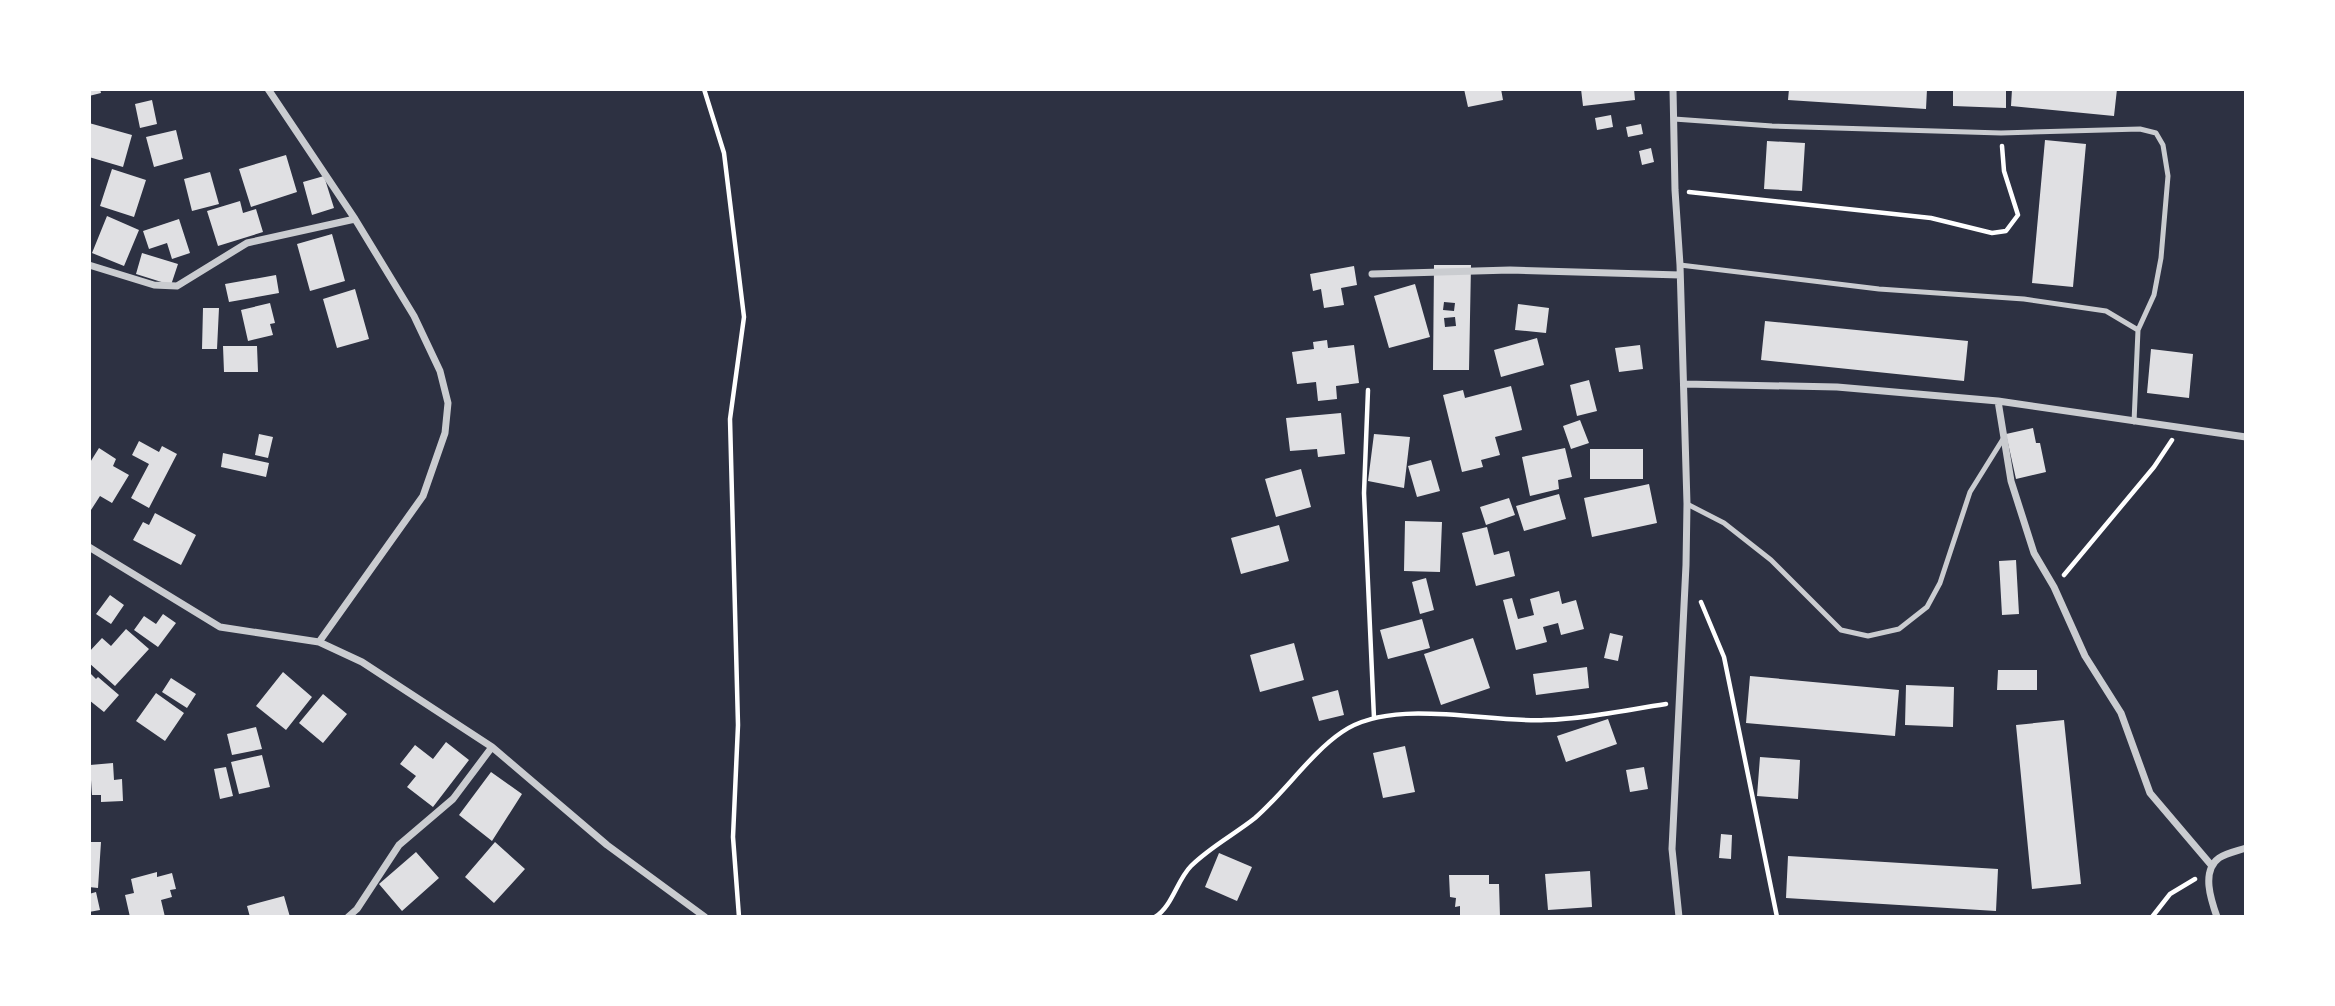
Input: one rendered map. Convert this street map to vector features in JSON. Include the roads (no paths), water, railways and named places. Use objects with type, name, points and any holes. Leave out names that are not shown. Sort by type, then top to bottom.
[{"type":"street","points":[[268,89],[355,219],[414,316],[440,371],[448,403],[445,433],[423,496],[319,642]]},
{"type":"street","points":[[1673,89],[1687,504],[1672,849],[1679,917]]},
{"type":"street","points":[[89,265],[154,285],[177,286],[247,243],[355,219]]},
{"type":"street","points":[[1372,274],[1510,270],[1680,275]]},
{"type":"street","points":[[1684,384],[1837,387],[1998,401],[2246,437]]},
{"type":"street","points":[[1998,401],[2011,481],[2034,553],[2054,587],[2085,656],[2121,713],[2150,793],[2211,869]]},
{"type":"street","points":[[89,547],[220,627],[319,642],[362,662],[492,747],[607,845],[705,917]]},
{"type":"street","points":[[348,917],[357,909],[399,845],[453,799],[492,747]]},
{"type":"street","points":[[2217,917],[2210,891],[2211,869],[2219,858],[2246,848]]},
{"type":"lane","points":[[1674,119],[1772,126],[2001,133],[2140,129],[2156,133],[2163,145],[2168,176],[2161,258],[2154,295],[2138,330],[2134,422]]},
{"type":"lane","points":[[1680,265],[1879,289],[2024,299],[2106,311],[2138,330]]},
{"type":"lane","points":[[1687,504],[1724,523],[1771,560],[1841,630],[1868,636],[1899,629],[1927,607],[1940,583],[1970,492],[2003,439]]}]
